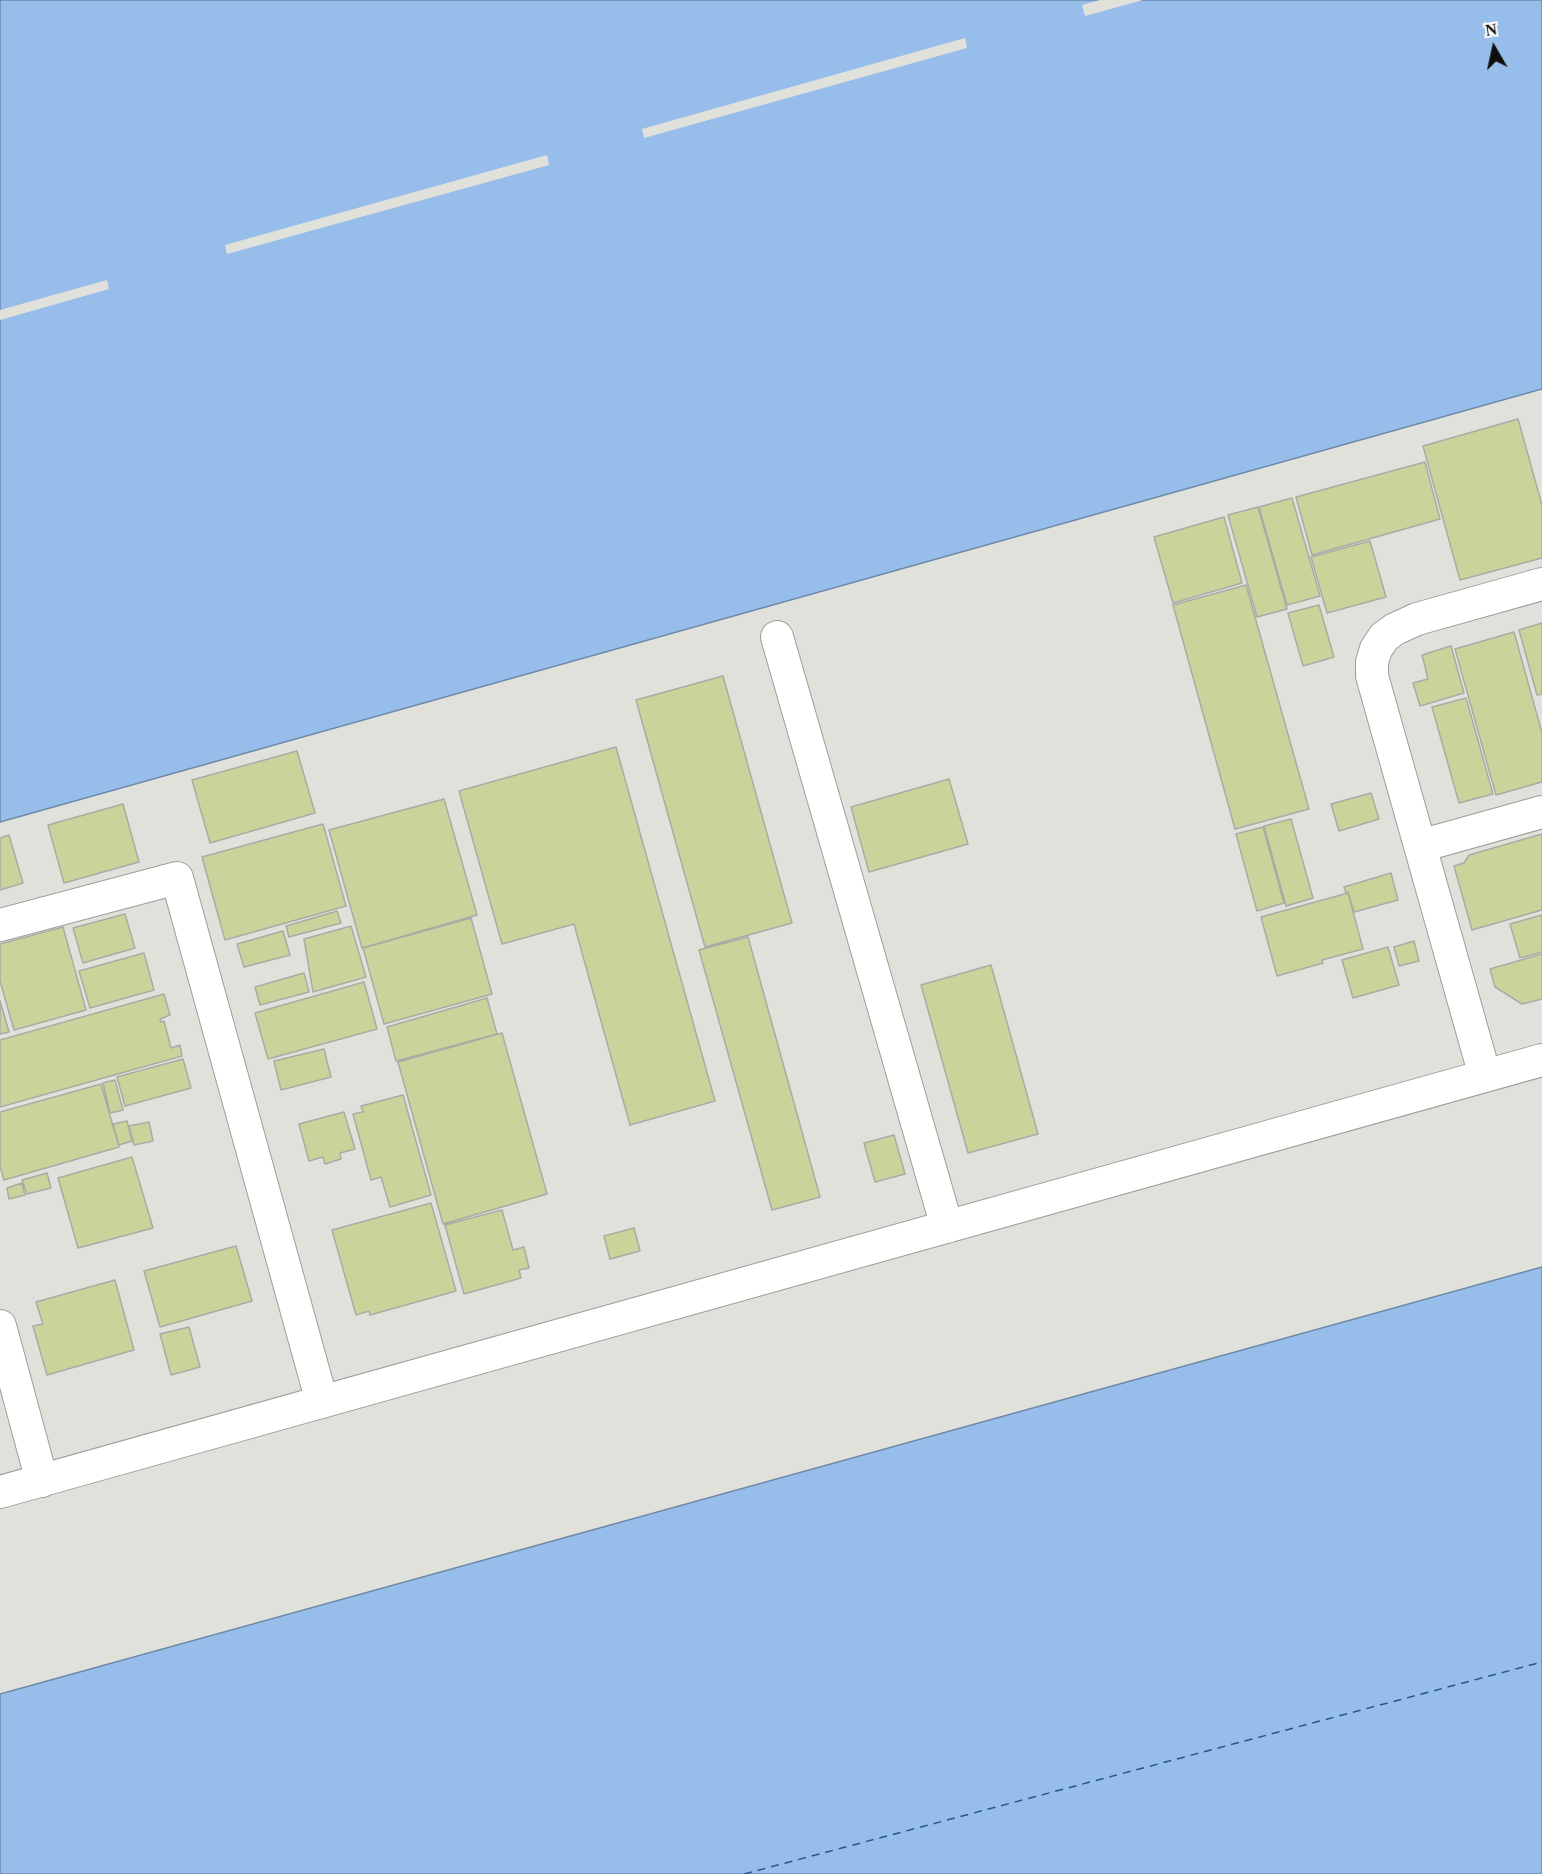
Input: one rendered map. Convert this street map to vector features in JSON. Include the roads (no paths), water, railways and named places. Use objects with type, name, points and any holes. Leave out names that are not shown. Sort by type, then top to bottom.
[{"type":"street","points":[[1485,1076],[1372,676],[1372,662],[1376,649],[1384,637],[1395,629],[1417,619],[1542,584]]},
{"type":"street","points":[[777,636],[947,1227]]},
{"type":"street","points":[[1420,846],[1542,812]]},
{"type":"street","points":[[0,926],[177,878],[322,1402]]},
{"type":"street","points":[[0,1492],[1542,1060]]},
{"type":"street","points":[[0,1326],[42,1480]]},
{"type":"water","points":[[0,0],[1542,0],[1542,389],[0,822]]},
{"type":"water","points":[[1542,1267],[1542,1874],[0,1874],[0,1694]]}]
